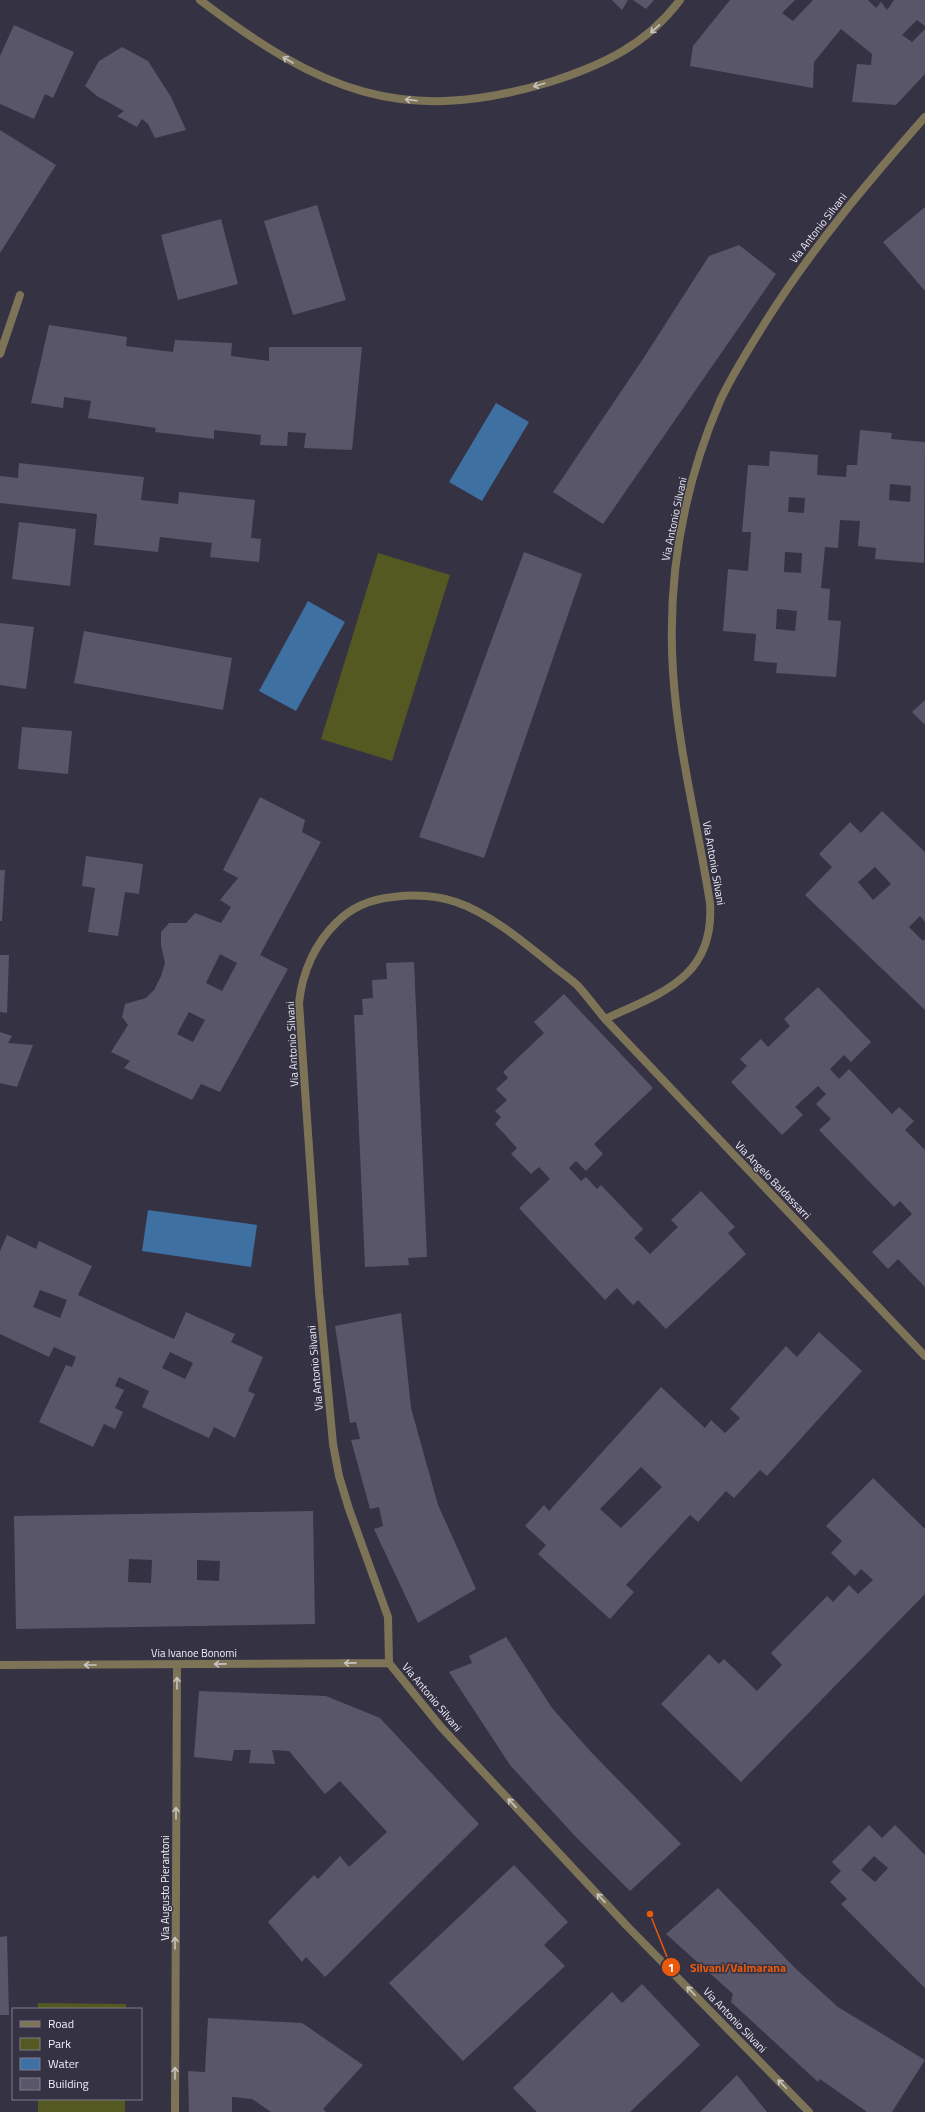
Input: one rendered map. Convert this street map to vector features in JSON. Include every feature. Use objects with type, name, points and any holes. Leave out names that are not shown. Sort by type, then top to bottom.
[{"type":"street","points":[[200,0],[266,47],[312,73],[369,93],[405,100],[439,102],[502,95],[592,67],[642,40],[663,22],[680,0]]},
{"type":"street","name":"Via Antonio Silvani","points":[[810,2112],[616,1914],[441,1727],[389,1663],[388,1617],[349,1509],[339,1476],[333,1444],[319,1284],[300,1019],[300,993],[307,968],[327,933],[343,915],[352,909],[387,898],[421,895],[434,896],[458,902],[482,914],[535,951],[577,986],[605,1019],[660,993],[684,977],[700,958],[710,926],[709,892],[677,718],[671,630],[677,544],[703,444],[720,400],[742,359],[798,271],[829,230],[925,117]]},
{"type":"street","points":[[0,354],[20,295]]},
{"type":"street","name":"Via Angelo Baldassarri","points":[[605,1019],[925,1356]]},
{"type":"street","name":"Via Ivanoe Bonomi","points":[[0,1664],[177,1665],[389,1663]]},
{"type":"street","name":"Via Augusto Pierantoni","points":[[175,2112],[177,1665]]},
{"type":"green space","points":[[378,553],[450,575],[392,761],[321,739]]},
{"type":"green space","points":[[38,2003],[126,2004],[126,2008],[38,2008]]},
{"type":"green space","points":[[38,2100],[125,2100],[125,2112],[38,2112]]},
{"type":"water","points":[[496,403],[529,422],[482,501],[449,482]]},
{"type":"water","points":[[308,601],[345,622],[296,711],[259,691]]},
{"type":"water","points":[[148,1210],[257,1225],[251,1267],[142,1251]]},
{"type":"building","points":[[612,0],[628,0],[622,10]]},
{"type":"building","points":[[633,0],[654,0],[646,9]]},
{"type":"building","points":[[730,0],[795,0],[782,13],[793,21],[813,0],[868,0],[876,8],[881,2],[887,10],[894,0],[925,0],[925,26],[917,20],[902,35],[912,42],[925,29],[925,74],[896,105],[852,102],[857,64],[871,65],[872,54],[841,29],[814,62],[813,88],[690,66],[693,46]]},
{"type":"building","points":[[14,25],[74,52],[53,98],[45,94],[34,119],[0,104],[0,56]]},
{"type":"building","points":[[122,47],[148,61],[171,97],[186,130],[155,138],[148,124],[142,119],[137,127],[117,116],[124,111],[97,96],[85,86],[99,61]]},
{"type":"building","points":[[0,130],[56,165],[0,253]]},
{"type":"building","points":[[317,205],[346,300],[293,315],[264,221]]},
{"type":"building","points":[[925,207],[925,291],[883,242]]},
{"type":"building","points":[[221,219],[238,284],[178,300],[161,235]]},
{"type":"building","points":[[739,245],[776,274],[603,524],[553,492],[641,362],[709,256]]},
{"type":"building","points":[[49,325],[127,337],[126,346],[173,352],[175,340],[232,343],[231,356],[269,361],[269,347],[362,347],[352,450],[304,448],[306,433],[288,432],[287,446],[260,445],[261,435],[214,430],[214,439],[155,432],[156,428],[88,418],[91,401],[64,397],[63,408],[31,403]]},
{"type":"building","points":[[860,430],[892,433],[891,439],[925,442],[924,563],[875,559],[876,548],[858,546],[860,521],[840,520],[838,548],[825,547],[821,588],[830,589],[828,620],[841,621],[836,677],[776,673],[777,663],[754,661],[756,634],[723,631],[728,569],[748,571],[751,532],[742,532],[748,465],[769,466],[770,451],[818,455],[817,475],[846,477],[847,465],[857,465]],"holes":[[[890,484],[911,486],[910,502],[889,500]],[[789,497],[805,498],[804,513],[788,512]],[[785,552],[802,553],[801,573],[784,572]],[[777,609],[797,611],[795,631],[776,629]]]},
{"type":"building","points":[[19,463],[144,477],[141,500],[178,504],[179,492],[255,500],[251,538],[261,539],[259,562],[210,557],[212,543],[160,537],[158,552],[94,545],[97,514],[0,503],[0,476],[18,478]]},
{"type":"building","points":[[19,522],[76,529],[70,586],[12,579]]},
{"type":"building","points":[[524,552],[582,574],[484,858],[419,837]]},
{"type":"building","points":[[0,623],[34,627],[26,689],[0,685]]},
{"type":"building","points":[[84,631],[232,658],[223,710],[74,683]]},
{"type":"building","points":[[925,700],[925,725],[912,712]]},
{"type":"building","points":[[22,727],[72,731],[68,774],[18,769]]},
{"type":"building","points":[[260,797],[305,820],[302,832],[321,842],[260,955],[288,969],[220,1092],[201,1084],[192,1100],[124,1068],[130,1061],[111,1052],[128,1025],[122,1017],[125,1004],[146,998],[154,990],[161,976],[165,963],[161,945],[161,932],[169,923],[186,923],[195,913],[221,923],[231,907],[220,900],[238,878],[223,870]],"holes":[[[220,954],[237,963],[222,991],[206,983]],[[189,1012],[205,1020],[193,1042],[177,1034]]]},
{"type":"building","points":[[882,811],[925,852],[925,922],[920,916],[909,927],[923,941],[925,939],[925,1010],[805,895],[832,867],[819,854],[850,822],[861,833]],"holes":[[[875,867],[891,884],[873,900],[858,882]]]},
{"type":"building","points":[[86,856],[143,864],[139,894],[125,892],[118,936],[88,932],[95,888],[82,886]]},
{"type":"building","points":[[0,870],[5,870],[2,921],[0,921]]},
{"type":"building","points":[[0,955],[9,955],[7,1013],[0,1012]]},
{"type":"building","points":[[414,962],[427,1257],[408,1258],[409,1265],[365,1267],[354,1015],[363,1015],[362,999],[373,998],[372,980],[387,979],[386,963]]},
{"type":"building","points":[[818,987],[871,1042],[851,1062],[844,1055],[830,1069],[839,1079],[849,1069],[892,1114],[899,1107],[914,1121],[905,1130],[925,1150],[925,1287],[898,1259],[888,1269],[872,1252],[912,1214],[900,1201],[894,1207],[819,1130],[831,1119],[816,1104],[826,1094],[818,1086],[795,1107],[803,1115],[782,1135],[731,1082],[747,1066],[740,1059],[761,1039],[768,1047],[790,1026],[784,1019]]},
{"type":"building","points":[[564,994],[653,1088],[594,1144],[603,1154],[586,1171],[576,1161],[569,1168],[581,1181],[586,1177],[597,1189],[601,1185],[643,1229],[634,1238],[650,1254],[678,1227],[671,1220],[701,1191],[735,1227],[728,1233],[746,1254],[666,1329],[638,1300],[633,1305],[617,1288],[605,1300],[519,1208],[550,1179],[539,1167],[531,1174],[511,1154],[517,1148],[495,1124],[501,1117],[495,1111],[507,1100],[496,1089],[508,1078],[503,1072],[544,1033],[534,1022]]},
{"type":"building","points":[[0,1032],[12,1036],[8,1043],[33,1045],[17,1087],[0,1083]]},
{"type":"building","points":[[7,1235],[36,1249],[39,1241],[92,1266],[78,1295],[174,1339],[186,1312],[235,1334],[231,1342],[263,1357],[248,1391],[255,1394],[235,1438],[214,1427],[209,1438],[142,1407],[149,1391],[119,1377],[115,1386],[124,1390],[115,1408],[123,1412],[115,1429],[104,1424],[93,1447],[39,1422],[66,1365],[72,1367],[76,1357],[54,1347],[49,1357],[0,1334],[0,1251]],"holes":[[[40,1290],[67,1300],[60,1318],[33,1307]],[[170,1352],[193,1363],[185,1379],[162,1368]]]},
{"type":"building","points":[[401,1313],[411,1408],[438,1505],[476,1589],[418,1623],[374,1529],[383,1526],[379,1507],[370,1509],[351,1440],[360,1439],[356,1422],[350,1423],[335,1326]]},
{"type":"building","points":[[819,1332],[862,1371],[767,1476],[760,1470],[734,1498],[726,1491],[698,1522],[690,1515],[626,1585],[634,1592],[610,1619],[538,1554],[546,1545],[525,1526],[544,1505],[549,1511],[661,1387],[705,1428],[711,1420],[725,1433],[740,1418],[730,1409],[786,1346],[797,1357]],"holes":[[[641,1467],[662,1487],[621,1528],[600,1509]]]},
{"type":"building","points":[[873,1478],[925,1529],[925,1594],[741,1782],[661,1704],[709,1654],[719,1664],[724,1659],[757,1691],[782,1665],[771,1653],[827,1596],[833,1602],[849,1585],[858,1594],[873,1580],[861,1569],[855,1576],[831,1553],[842,1541],[826,1526]]},
{"type":"building","points":[[313,1511],[315,1624],[16,1629],[14,1516]],"holes":[[[129,1559],[152,1560],[151,1583],[128,1582]],[[197,1560],[220,1561],[219,1581],[197,1580]]]},
{"type":"building","points":[[506,1637],[552,1708],[591,1752],[681,1844],[630,1891],[574,1835],[510,1765],[449,1672],[472,1663],[469,1656]]},
{"type":"building","points":[[199,1691],[326,1696],[380,1718],[479,1824],[325,1977],[306,1957],[302,1962],[268,1922],[314,1875],[318,1879],[340,1856],[349,1867],[387,1832],[340,1781],[325,1794],[289,1751],[272,1750],[275,1764],[249,1763],[251,1750],[234,1750],[232,1761],[194,1757]]},
{"type":"building","points":[[869,1825],[882,1838],[895,1825],[925,1855],[925,1988],[841,1904],[847,1899],[830,1882],[841,1871],[832,1862]],"holes":[[[874,1856],[888,1868],[875,1882],[861,1870]]]},
{"type":"building","points":[[514,1865],[568,1922],[544,1945],[565,1966],[463,2061],[389,1983]]},
{"type":"building","points":[[718,1888],[795,1968],[838,2007],[925,2060],[892,2112],[867,2112],[820,2079],[818,2082],[731,2002],[733,1994],[666,1934]]},
{"type":"building","points":[[7,1936],[9,2015],[0,2015],[0,1937]]},
{"type":"building","points":[[642,1984],[700,2045],[630,2112],[537,2112],[513,2088],[612,1992],[622,2003]]},
{"type":"building","points":[[208,2018],[302,2023],[363,2065],[323,2109],[326,2112],[271,2112],[252,2099],[232,2097],[232,2112],[189,2112],[188,2071],[205,2072]]},
{"type":"building","points":[[737,2075],[767,2112],[700,2112]]},
{"type":"place","name":"Silvani/Valmarana","points":[[650,1914]]}]
